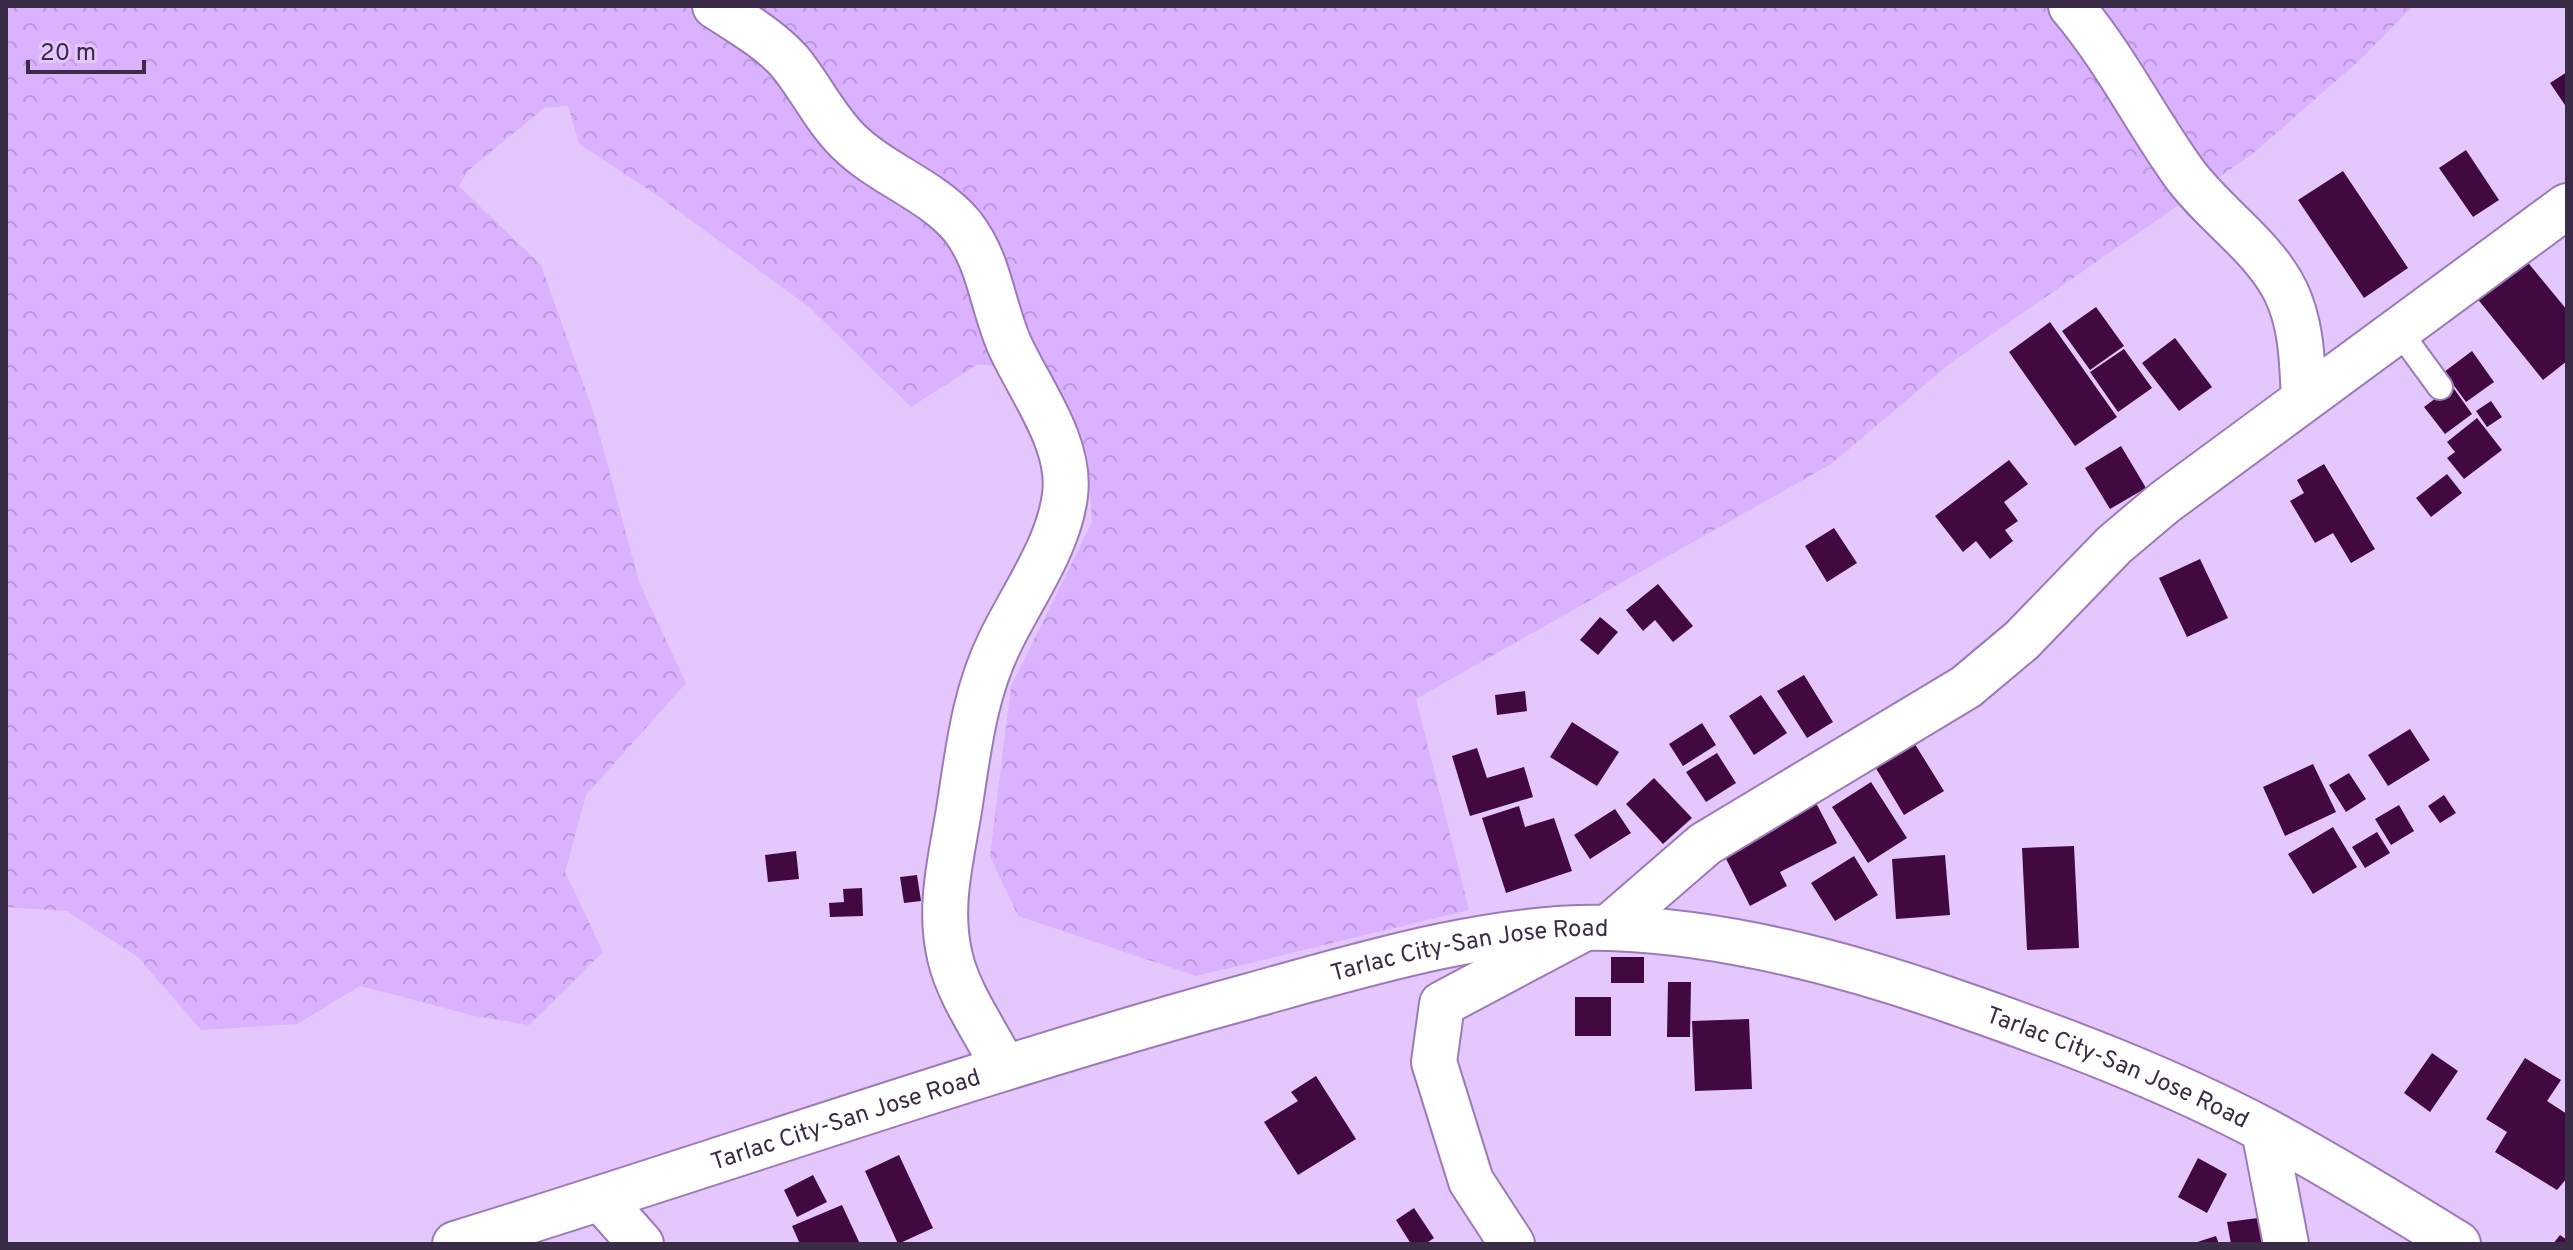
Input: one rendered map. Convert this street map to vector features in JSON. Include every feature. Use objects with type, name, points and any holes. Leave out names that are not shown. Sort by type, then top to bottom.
[{"type":"street","points":[[715,6],[765,38],[790,63],[847,140],[880,168],[959,223],[982,260],[1009,344],[1039,401],[1065,471],[1066,493],[1061,519],[998,646],[972,727],[947,880],[944,928],[951,960],[958,982],[1004,1068]]},
{"type":"street","points":[[2071,6],[2125,78],[2183,172],[2208,203],[2267,264],[2284,289],[2300,332],[2304,399]]},
{"type":"street","points":[[1512,1244],[1471,1181],[1434,1062],[1442,1004],[1597,928],[1705,844],[1966,687],[2022,640],[2134,526],[2567,206]]},
{"type":"street","name":"Tarlac City-San Jose Road","points":[[455,1244],[1168,1018],[1384,961],[1523,934],[1597,928],[1726,941],[1904,985],[2130,1067],[2264,1130],[2458,1244]]},
{"type":"street","points":[[2264,1130],[2286,1244]]},
{"type":"street","points":[[601,1199],[641,1244]]},
{"type":"lane","points":[[2399,331],[2440,387]]},
{"type":"green space","points":[[6,6],[2413,6],[2362,58],[2255,152],[1952,362],[1831,464],[1416,699],[1469,910],[1196,976],[1018,916],[990,856],[1011,686],[1092,522],[1087,454],[1044,373],[978,364],[911,407],[809,307],[658,196],[579,144],[568,106],[544,108],[469,170],[459,186],[541,265],[594,414],[639,582],[686,683],[586,795],[565,872],[603,952],[529,1025],[475,1016],[360,986],[297,1024],[201,1030],[138,957],[67,911],[6,907]]},
{"type":"building","points":[[2567,72],[2567,108],[2550,83]]},
{"type":"building","points":[[2466,150],[2499,200],[2473,217],[2439,168]]},
{"type":"building","points":[[2343,171],[2408,268],[2364,298],[2298,200]]},
{"type":"building","points":[[2525,259],[2567,310],[2567,361],[2543,380],[2476,297]]},
{"type":"building","points":[[2096,307],[2124,346],[2090,370],[2062,331]]},
{"type":"building","points":[[2050,322],[2117,417],[2075,446],[2009,352]]},
{"type":"building","points":[[2175,338],[2212,387],[2179,411],[2142,363]]},
{"type":"building","points":[[2124,349],[2152,388],[2118,412],[2090,372]]},
{"type":"building","points":[[2472,351],[2494,382],[2466,402],[2444,372]]},
{"type":"building","points":[[2452,386],[2472,414],[2445,434],[2424,407]]},
{"type":"building","points":[[2491,401],[2502,417],[2487,427],[2476,411]]},
{"type":"building","points":[[2477,418],[2502,450],[2464,479],[2447,458],[2455,452],[2447,442]]},
{"type":"building","points":[[2121,446],[2146,488],[2110,509],[2085,468]]},
{"type":"building","points":[[2009,460],[2028,484],[2004,502],[2018,521],[2005,530],[2013,541],[1990,559],[1976,541],[1963,552],[1935,516]]},
{"type":"building","points":[[2324,464],[2375,549],[2351,563],[2333,533],[2315,543],[2290,501],[2304,493],[2297,480]]},
{"type":"building","points":[[2447,474],[2462,493],[2431,517],[2416,498]]},
{"type":"building","points":[[1834,528],[1857,563],[1827,582],[1805,546]]},
{"type":"building","points":[[2200,559],[2228,618],[2187,637],[2159,578]]},
{"type":"building","points":[[1658,584],[1693,626],[1673,642],[1655,620],[1643,631],[1626,610]]},
{"type":"building","points":[[1600,617],[1618,632],[1598,655],[1580,640]]},
{"type":"building","points":[[1804,675],[1833,722],[1807,738],[1777,691]]},
{"type":"building","points":[[1525,691],[1527,711],[1497,715],[1495,695]]},
{"type":"building","points":[[1761,695],[1787,733],[1754,755],[1729,716]]},
{"type":"building","points":[[1572,722],[1619,752],[1597,786],[1550,757]]},
{"type":"building","points":[[1702,723],[1716,745],[1683,766],[1669,744]]},
{"type":"building","points":[[2410,729],[2430,760],[2388,786],[2368,755]]},
{"type":"building","points":[[1913,741],[1944,791],[1904,815],[1874,765]]},
{"type":"building","points":[[1477,748],[1487,778],[1524,767],[1533,797],[1470,816],[1452,756]]},
{"type":"building","points":[[1717,753],[1736,783],[1706,802],[1686,772]]},
{"type":"building","points":[[2313,764],[2336,812],[2285,836],[2263,787]]},
{"type":"building","points":[[2349,773],[2366,799],[2346,812],[2329,785]]},
{"type":"building","points":[[1654,778],[1692,818],[1663,844],[1626,804]]},
{"type":"building","points":[[1871,782],[1907,838],[1868,863],[1832,807]]},
{"type":"building","points":[[2444,795],[2456,813],[2440,823],[2428,806]]},
{"type":"building","points":[[1815,801],[1837,843],[1780,872],[1787,886],[1750,906],[1721,849]]},
{"type":"building","points":[[2399,805],[2414,831],[2391,845],[2375,819]]},
{"type":"building","points":[[1519,806],[1525,827],[1554,818],[1572,871],[1506,893],[1482,818]]},
{"type":"building","points":[[1615,809],[1631,833],[1590,859],[1574,835]]},
{"type":"building","points":[[2333,827],[2357,867],[2313,894],[2288,854]]},
{"type":"building","points":[[2377,832],[2390,853],[2365,868],[2352,847]]},
{"type":"building","points":[[2074,846],[2079,948],[2027,950],[2022,848]]},
{"type":"building","points":[[796,851],[799,879],[768,882],[765,855]]},
{"type":"building","points":[[1945,855],[1950,915],[1896,919],[1892,859]]},
{"type":"building","points":[[1854,856],[1878,895],[1835,921],[1811,883]]},
{"type":"building","points":[[917,875],[921,901],[904,903],[900,877]]},
{"type":"building","points":[[862,888],[863,916],[830,917],[829,903],[844,902],[843,889]]},
{"type":"building","points":[[1611,957],[1644,957],[1644,983],[1611,983]]},
{"type":"building","points":[[1668,982],[1691,982],[1690,1037],[1667,1037]]},
{"type":"building","points":[[1575,997],[1611,997],[1611,1036],[1575,1036]]},
{"type":"building","points":[[1749,1019],[1752,1089],[1695,1091],[1692,1021]]},
{"type":"building","points":[[2432,1053],[2458,1071],[2430,1112],[2404,1093]]},
{"type":"building","points":[[2525,1058],[2561,1080],[2547,1101],[2567,1114],[2567,1178],[2557,1190],[2495,1152],[2507,1132],[2486,1119]]},
{"type":"building","points":[[1316,1076],[1356,1139],[1298,1175],[1264,1122],[1298,1101],[1291,1092]]},
{"type":"building","points":[[899,1155],[933,1228],[898,1244],[865,1171]]},
{"type":"building","points":[[2198,1158],[2227,1174],[2207,1213],[2178,1197]]},
{"type":"building","points":[[813,1175],[827,1202],[797,1217],[784,1190]]},
{"type":"building","points":[[842,1205],[860,1244],[800,1244],[792,1226]]},
{"type":"building","points":[[1414,1208],[1434,1238],[1425,1244],[1411,1244],[1396,1220]]},
{"type":"building","points":[[2266,1217],[2269,1244],[2231,1244],[2227,1222]]},
{"type":"building","points":[[2560,1235],[2567,1240],[2567,1244],[2553,1244]]},
{"type":"building","points":[[2216,1236],[2219,1244],[2194,1244],[2194,1243]]}]
